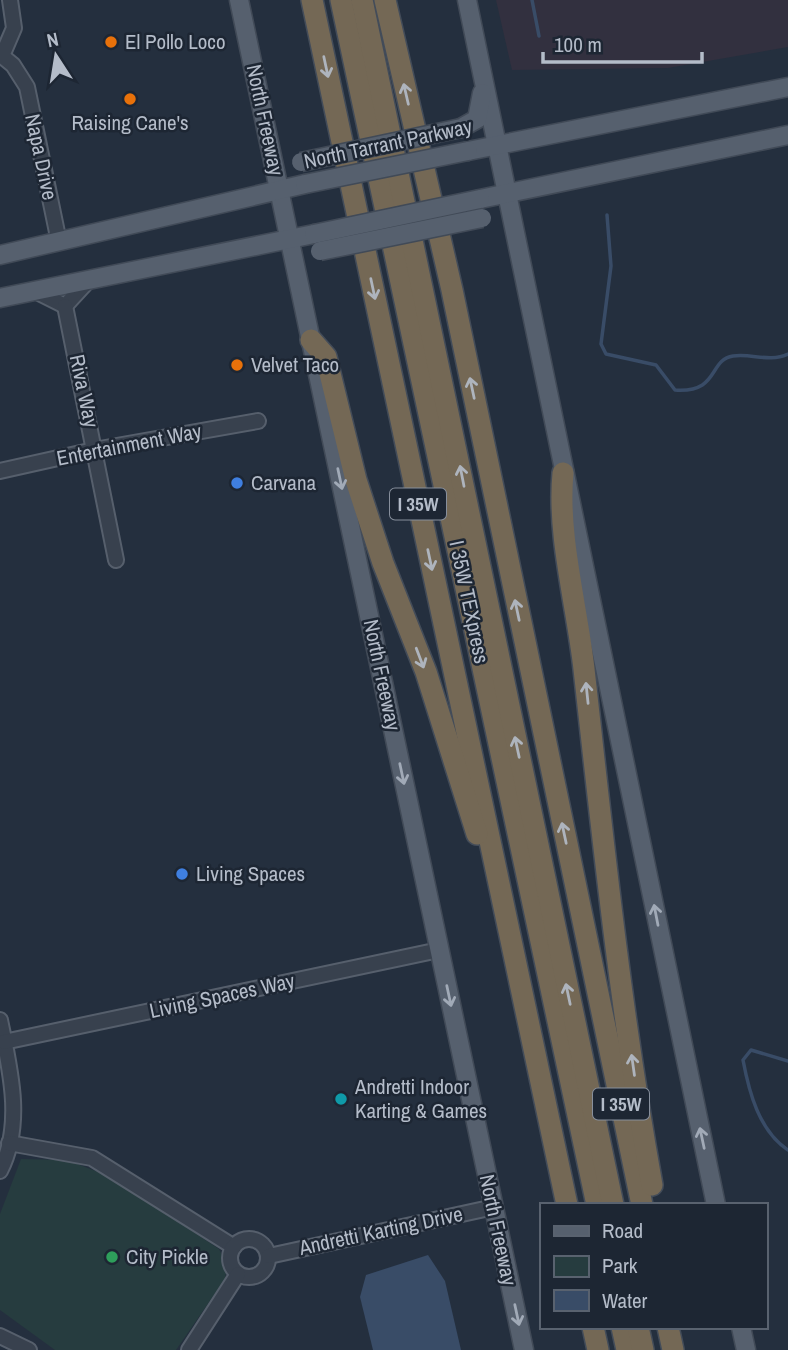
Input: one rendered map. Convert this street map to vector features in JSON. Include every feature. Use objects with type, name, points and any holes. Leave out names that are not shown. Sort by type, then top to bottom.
[{"type":"highway","name":"I 35W","points":[[312,0],[567,1203]]},
{"type":"highway","name":"I 35W TEXpress","points":[[341,0],[597,1203]]},
{"type":"highway","name":"I 35W TEXpress","points":[[362,0],[612,1203]]},
{"type":"highway","name":"I 35W","points":[[385,0],[452,290],[642,1203]]},
{"type":"highway","points":[[311,340],[326,357],[360,492],[383,563],[426,673],[483,852],[512,986],[527,1009]]},
{"type":"highway","points":[[563,473],[561,499],[580,629],[610,903],[656,1203]]},
{"type":"highway","points":[[546,1106],[542,1127],[558,1203]]},
{"type":"highway","points":[[582,1329],[586,1350]]},
{"type":"highway","points":[[593,1329],[598,1350]]},
{"type":"highway","points":[[622,1329],[627,1350]]},
{"type":"highway","points":[[638,1329],[643,1350]]},
{"type":"highway","points":[[668,1329],[673,1350]]},
{"type":"highway","points":[[678,1329],[682,1350]]},
{"type":"main road","name":"North Freeway","points":[[239,0],[524,1350]]},
{"type":"main road","points":[[467,0],[497,145],[504,193],[716,1203]]},
{"type":"main road","points":[[273,151],[289,160],[301,162],[461,128],[477,119],[484,81]]},
{"type":"main road","name":"North Tarrant Parkway","points":[[0,255],[305,184],[788,88]]},
{"type":"main road","points":[[317,242],[504,193],[788,135]]},
{"type":"main road","points":[[0,298],[291,238],[317,242],[482,218],[499,218],[511,226]]},
{"type":"main road","points":[[297,271],[312,253],[317,242]]},
{"type":"main road","points":[[741,1329],[746,1350]]},
{"type":"street","name":"Napa Drive","points":[[10,0],[14,28],[1,58],[13,65],[27,87],[59,242]]},
{"type":"street","points":[[35,291],[65,306],[88,281]]},
{"type":"street","name":"Riva Way","points":[[65,306],[116,560]]},
{"type":"street","name":"Entertainment Way","points":[[0,471],[94,450],[258,421]]},
{"type":"street","name":"Living Spaces Way","points":[[4,1042],[439,950]]},
{"type":"street","points":[[0,1020],[15,1111],[0,1171]]},
{"type":"street","points":[[9,1143],[92,1158],[234,1247]]},
{"type":"street","name":"Andretti Karting Drive","points":[[269,1256],[494,1206]]},
{"type":"street","points":[[244,1240],[257,1241],[269,1256],[262,1273],[250,1278],[238,1274],[230,1258],[234,1247],[244,1240]]},
{"type":"street","points":[[189,1350],[238,1274]]},
{"type":"street","points":[[0,1322],[6,1337],[29,1350]]},
{"type":"shaded area","points":[[496,0],[788,0],[788,47],[668,68],[512,70]]},
{"type":"green space","name":"City Pickle","points":[[21,1159],[67,1160],[111,1177],[219,1249],[227,1265],[225,1279],[176,1350],[55,1350],[0,1310],[0,1214]]},
{"type":"water","points":[[428,1255],[445,1281],[461,1350],[373,1350],[360,1297],[366,1275]]},
{"type":"waterway","points":[[532,0],[539,36]]},
{"type":"waterway","points":[[607,215],[611,266],[601,344],[606,354],[656,365],[675,390],[700,387],[707,382],[720,363],[733,356],[774,358],[788,354]]},
{"type":"waterway","points":[[788,1061],[751,1050],[743,1060],[757,1110],[770,1132],[788,1150]]},
{"type":"place","name":"El Pollo Loco","points":[[111,42]]},
{"type":"place","name":"Raising Cane's","points":[[130,99]]},
{"type":"place","name":"Velvet Taco","points":[[237,365]]},
{"type":"place","name":"Carvana","points":[[237,483]]},
{"type":"place","name":"Living Spaces","points":[[182,874]]},
{"type":"place","name":"Andretti Indoor Karting & Games","points":[[341,1099]]},
{"type":"place","name":"City Pickle","points":[[112,1257]]}]
